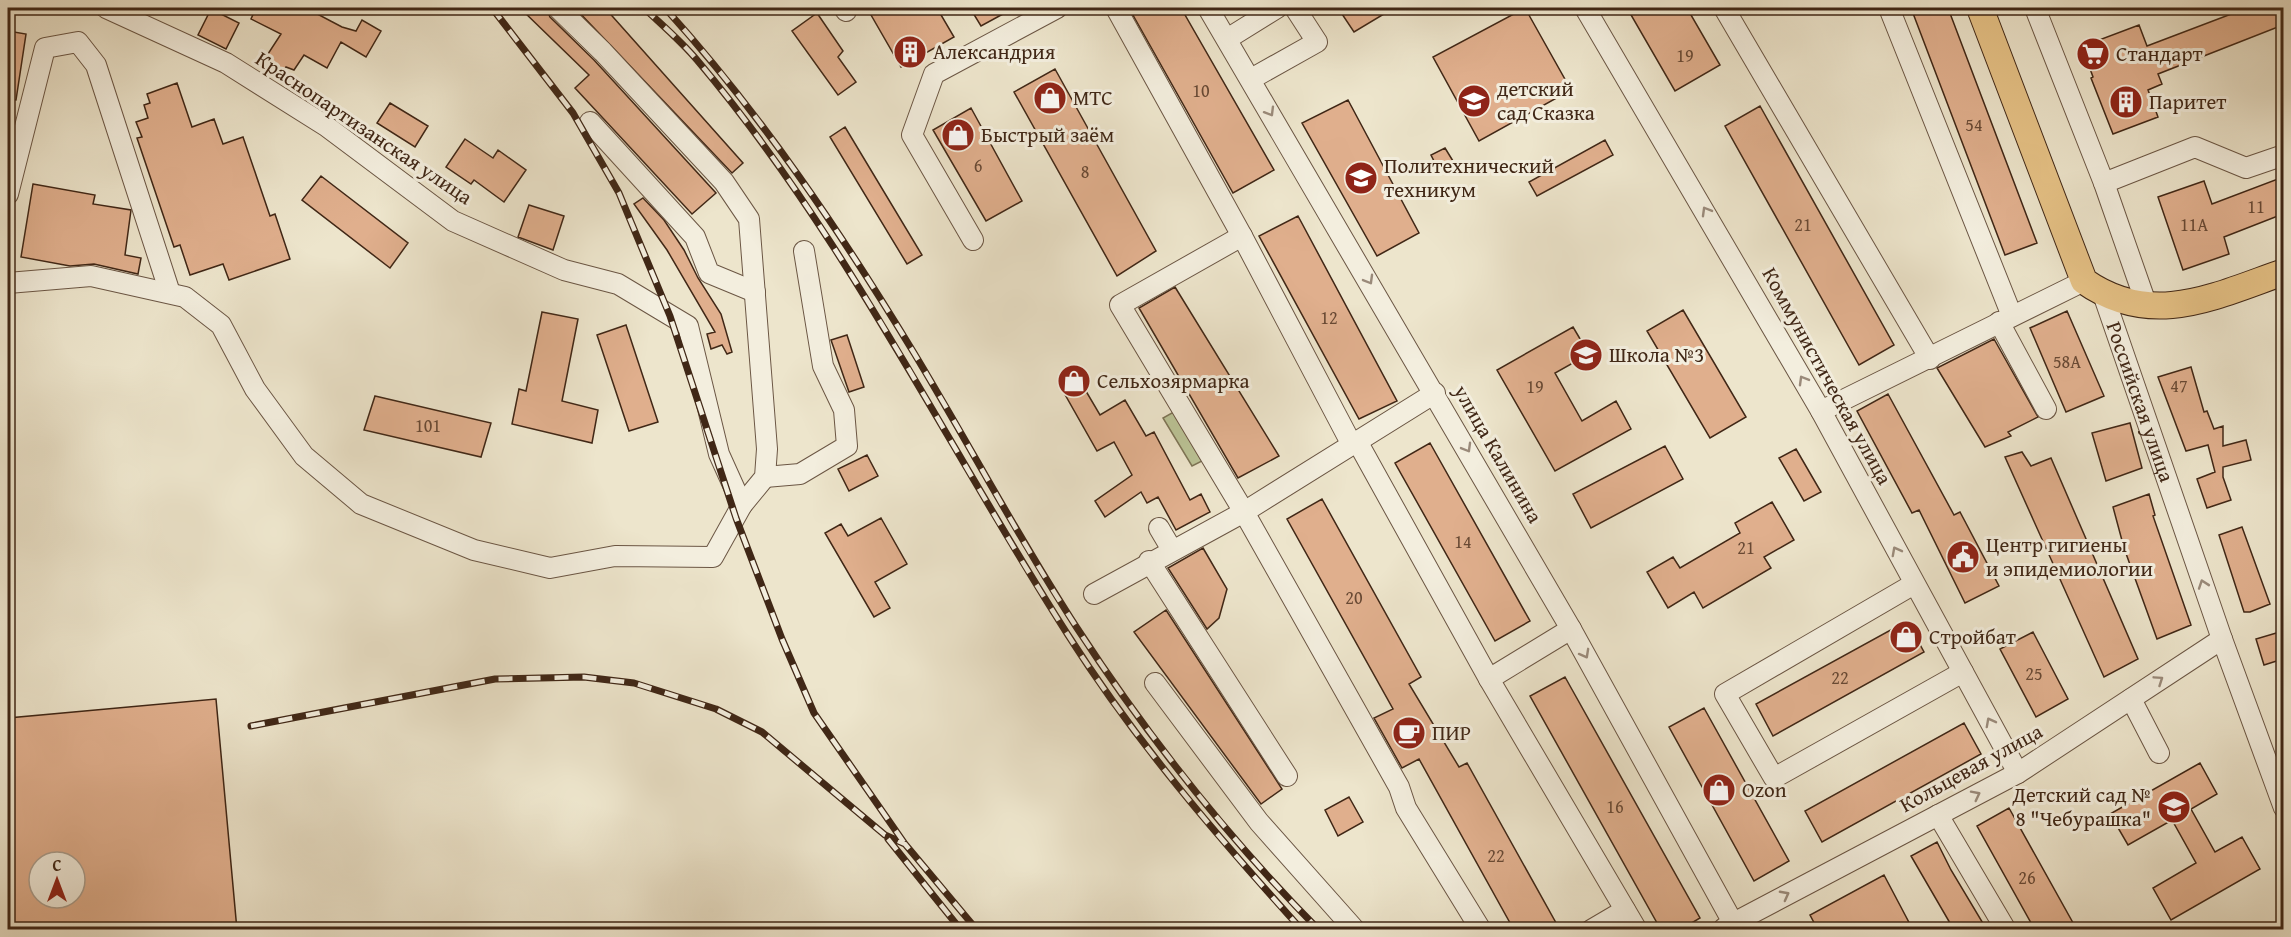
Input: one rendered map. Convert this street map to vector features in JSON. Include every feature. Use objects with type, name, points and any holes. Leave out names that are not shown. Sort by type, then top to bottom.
[{"type":"main road","name":"Российская улица","points":[[1980,8],[2094,287]]},
{"type":"main road","points":[[2094,287],[2147,306],[2191,304],[2283,272]]},
{"type":"street","name":"Краснопартизанская улица","points":[[106,8],[226,63],[326,126],[453,221],[564,270],[618,284],[688,326],[719,454],[742,505]]},
{"type":"street","points":[[8,283],[91,276],[185,297],[221,324],[255,390],[304,456],[361,504],[474,550],[550,568],[615,556],[712,557],[742,505],[765,477],[767,449],[749,219],[729,189],[603,52],[558,8]]},
{"type":"street","points":[[973,240],[912,135],[934,74],[1057,8]]},
{"type":"street","name":"улица Калинина","points":[[1208,8],[1436,393],[1571,629],[1731,927]]},
{"type":"street","points":[[1227,39],[1277,8]]},
{"type":"street","points":[[1251,79],[1317,42],[1295,8]]},
{"type":"street","name":"Коммунистическая улица","points":[[1585,8],[1821,411],[2018,773]]},
{"type":"street","points":[[1724,8],[1930,358]]},
{"type":"street","points":[[1890,8],[2005,319],[2046,409]]},
{"type":"street","points":[[2039,9],[2147,306]]},
{"type":"street","points":[[1117,10],[1355,443],[1489,679],[1636,930]]},
{"type":"street","points":[[8,194],[45,48],[78,42],[96,65],[170,293]]},
{"type":"street","points":[[590,122],[695,237],[709,273],[755,292]]},
{"type":"street","points":[[2104,183],[2195,147],[2246,168],[2283,155]]},
{"type":"street","points":[[1242,236],[1120,304],[1244,512],[1399,787],[1406,808],[1481,930]]},
{"type":"street","points":[[765,477],[800,474],[847,446],[844,410],[824,366],[804,251]]},
{"type":"street","points":[[1821,411],[2005,319],[2094,287]]},
{"type":"street","name":"Российская улица","points":[[2094,287],[2283,808]]},
{"type":"street","points":[[1094,594],[1149,561],[1244,512],[1436,393]]},
{"type":"street","points":[[1159,528],[1172,550]]},
{"type":"street","points":[[1149,561],[1287,776]]},
{"type":"street","points":[[1914,584],[1725,694],[1774,778],[1963,672]]},
{"type":"street","points":[[1489,679],[1571,629]]},
{"type":"street","name":"Кольцевая улица","points":[[1731,927],[2018,773],[2222,639]]},
{"type":"street","points":[[1155,683],[1259,822],[1355,930]]},
{"type":"street","points":[[2131,699],[2159,753]]},
{"type":"street","points":[[1938,815],[2006,930]]},
{"type":"street","points":[[1591,930],[1624,910]]},
{"type":"green space","points":[[1179,409],[1208,458],[1192,466],[1163,418]]},
{"type":"building","points":[[256,8],[306,8],[342,27],[356,31],[362,20],[381,31],[366,57],[341,42],[327,68],[304,55],[294,70],[286,67],[283,73],[264,60],[281,34],[251,19]]},
{"type":"building","points":[[520,8],[546,8],[550,17],[594,60],[716,193],[692,214],[575,88],[589,75]]},
{"type":"building","points":[[575,8],[605,8],[743,163],[732,173]]},
{"type":"building","name":"Александрия","points":[[867,8],[937,8],[954,37],[901,67]]},
{"type":"building","points":[[970,8],[1014,8],[981,26]]},
{"type":"building","points":[[1129,8],[1181,8],[1274,170],[1233,193]]},
{"type":"building","points":[[1338,8],[1394,8],[1354,32]]},
{"type":"building","points":[[1525,8],[1571,90],[1479,141],[1433,57]]},
{"type":"building","points":[[1627,8],[1687,8],[1720,65],[1675,91]]},
{"type":"building","points":[[1911,8],[1948,8],[2037,243],[2005,255]]},
{"type":"building","points":[[2247,8],[2283,8],[2283,25],[2158,74],[2162,84],[2148,90],[2158,117],[2113,134],[2091,78],[2093,77],[2085,55],[2091,43],[2139,25],[2147,46]]},
{"type":"building","points":[[211,9],[239,23],[226,49],[198,35]]},
{"type":"building","points":[[817,13],[843,51],[838,57],[856,82],[838,95],[792,31]]},
{"type":"building","points":[[8,31],[26,34],[16,100],[8,99]]},
{"type":"building","points":[[1055,69],[1156,251],[1117,276],[1014,92]]},
{"type":"building","points":[[177,83],[192,127],[214,119],[223,144],[243,137],[270,216],[275,214],[290,259],[229,280],[223,264],[190,275],[180,245],[174,247],[137,138],[142,137],[136,122],[148,118],[144,105],[150,103],[147,94]]},
{"type":"building","name":"Политехнический техникум","points":[[1348,100],[1419,233],[1377,256],[1302,123]]},
{"type":"building","points":[[390,103],[428,126],[415,147],[377,123]]},
{"type":"building","points":[[1760,106],[1894,345],[1859,365],[1725,126]]},
{"type":"building","points":[[971,108],[1022,201],[986,221],[933,130]]},
{"type":"building","points":[[845,127],[922,255],[907,264],[830,137]]},
{"type":"building","points":[[465,139],[493,158],[498,150],[526,170],[504,202],[474,180],[471,184],[446,167]]},
{"type":"building","points":[[1605,140],[1613,155],[1537,196],[1529,182]]},
{"type":"building","points":[[1445,148],[1453,161],[1438,169],[1431,155]]},
{"type":"building","points":[[321,176],[408,243],[390,268],[302,200]]},
{"type":"building","points":[[2283,177],[2283,214],[2224,237],[2229,254],[2183,270],[2158,197],[2204,181],[2212,204]]},
{"type":"building","points":[[33,184],[95,195],[93,204],[131,210],[125,255],[141,258],[138,274],[94,264],[70,266],[21,257]]},
{"type":"building","points":[[643,198],[664,220],[721,314],[732,352],[727,354],[722,345],[711,349],[707,334],[715,332],[667,250],[634,204]]},
{"type":"building","points":[[529,205],[564,216],[553,250],[518,237]]},
{"type":"building","points":[[1298,216],[1397,401],[1359,419],[1259,236]]},
{"type":"building","points":[[1175,287],[1279,456],[1238,478],[1139,308]]},
{"type":"building","points":[[1683,310],[1746,417],[1710,438],[1647,331]]},
{"type":"building","points":[[2067,311],[2104,396],[2066,412],[2030,328]]},
{"type":"building","points":[[542,312],[578,319],[562,401],[598,410],[592,443],[512,424],[519,389],[526,391]]},
{"type":"building","points":[[626,325],[658,422],[629,431],[597,335]]},
{"type":"building","points":[[1573,327],[1589,354],[1555,373],[1582,421],[1616,401],[1631,429],[1555,471],[1497,370]]},
{"type":"building","points":[[847,335],[864,387],[849,392],[831,340]]},
{"type":"building","points":[[1994,339],[2038,417],[2008,432],[2011,436],[1985,447],[1937,368]]},
{"type":"building","points":[[2191,367],[2204,412],[2207,411],[2214,429],[2223,426],[2223,446],[2246,440],[2251,460],[2223,467],[2223,477],[2231,500],[2207,508],[2197,479],[2215,472],[2208,445],[2186,451],[2158,377]]},
{"type":"building","points":[[1080,381],[1100,415],[1125,400],[1146,436],[1154,432],[1190,500],[1201,494],[1210,512],[1176,530],[1158,497],[1147,503],[1141,492],[1105,517],[1095,501],[1132,475],[1114,442],[1097,451],[1063,391]]},
{"type":"building","points":[[1888,394],[1954,515],[1960,512],[1999,586],[1965,603],[1919,510],[1912,513],[1857,411]]},
{"type":"building","points":[[375,396],[491,423],[481,457],[364,430]]},
{"type":"building","points":[[2130,423],[2142,468],[2106,481],[2092,433]]},
{"type":"building","points":[[1430,443],[1530,621],[1495,641],[1395,463]]},
{"type":"building","points":[[1665,446],[1683,479],[1591,528],[1573,494]]},
{"type":"building","points":[[1796,449],[1821,492],[1804,501],[1779,458]]},
{"type":"building","points":[[2022,452],[2031,466],[2051,458],[2138,659],[2104,677],[2005,457]]},
{"type":"building","points":[[867,455],[878,476],[849,491],[838,469]]},
{"type":"building","points":[[2149,494],[2155,515],[2153,516],[2191,625],[2157,639],[2124,548],[2113,507]]},
{"type":"building","points":[[1322,499],[1421,677],[1409,684],[1459,767],[1467,763],[1560,930],[1514,930],[1419,759],[1402,768],[1374,718],[1393,709],[1287,519]]},
{"type":"building","points":[[1772,502],[1794,540],[1764,557],[1771,568],[1703,608],[1694,592],[1668,608],[1647,572],[1673,557],[1680,568],[1740,533],[1735,523]]},
{"type":"building","points":[[881,518],[907,564],[875,582],[890,608],[874,617],[825,533],[841,524],[848,536]]},
{"type":"building","points":[[2242,527],[2270,604],[2250,612],[2244,612],[2219,535]]},
{"type":"building","points":[[1203,548],[1227,589],[1219,618],[1207,629],[1168,568]]},
{"type":"building","points":[[1166,610],[1282,789],[1261,804],[1134,632]]},
{"type":"building","points":[[1907,621],[1924,652],[1773,736],[1756,704]]},
{"type":"building","points":[[2283,631],[2283,659],[2264,665],[2256,639]]},
{"type":"building","points":[[2033,632],[2068,699],[2036,717],[2000,649]]},
{"type":"building","points":[[1565,677],[1700,918],[1680,930],[1661,930],[1530,696]]},
{"type":"building","points":[[216,699],[237,930],[8,930],[8,718]]},
{"type":"building","points":[[1704,708],[1789,861],[1754,881],[1669,727]]},
{"type":"building","points":[[1964,723],[1981,754],[1822,842],[1805,811]]},
{"type":"building","points":[[2200,763],[2217,794],[2191,809],[2215,852],[2242,837],[2260,869],[2171,920],[2153,888],[2196,863],[2172,820],[2128,845],[2110,814]]},
{"type":"building","points":[[1349,797],[1363,822],[1338,836],[1325,810]]},
{"type":"building","points":[[2009,808],[2077,930],[2035,930],[1977,826]]},
{"type":"building","points":[[1937,842],[1987,930],[1954,930],[1911,856]]},
{"type":"building","points":[[1884,875],[1913,930],[1818,930],[1810,915]]},
{"type":"railway","points":[[492,8],[573,113],[619,193],[670,316],[736,518],[782,639],[814,713],[905,844]]},
{"type":"railway","points":[[644,8],[697,60],[750,127],[800,197],[892,341],[1068,635],[1121,713],[1209,824],[1302,930]]},
{"type":"railway","points":[[665,8],[734,89],[828,218],[914,353],[1014,526],[1077,628],[1131,707],[1190,785],[1253,860],[1319,930]]},
{"type":"railway","points":[[251,726],[495,679],[584,677],[634,683],[716,709],[762,732],[885,835],[905,844],[977,930]]},
{"type":"railway","points":[[888,839],[961,930]]},
{"type":"place","name":"Александрия","points":[[910,52]]},
{"type":"place","name":"Стандарт","points":[[2093,54]]},
{"type":"place","name":"МТС","points":[[1050,98]]},
{"type":"place","name":"детский сад Сказка","points":[[1474,101]]},
{"type":"place","name":"Паритет","points":[[2126,102]]},
{"type":"place","name":"Быстрый заём","points":[[958,135]]},
{"type":"place","name":"Политехнический техникум","points":[[1361,178]]},
{"type":"place","name":"Школа №3","points":[[1586,355]]},
{"type":"place","name":"Сельхозярмарка","points":[[1074,381]]},
{"type":"place","name":"Центр гигиены и эпидемиологии","points":[[1963,557]]},
{"type":"place","name":"Стройбат","points":[[1906,637]]},
{"type":"place","name":"ПИР","points":[[1409,733]]},
{"type":"place","name":"Ozon","points":[[1719,790]]},
{"type":"place","name":"Детский сад № 8 \"Чебурашка\"","points":[[2174,807]]}]
